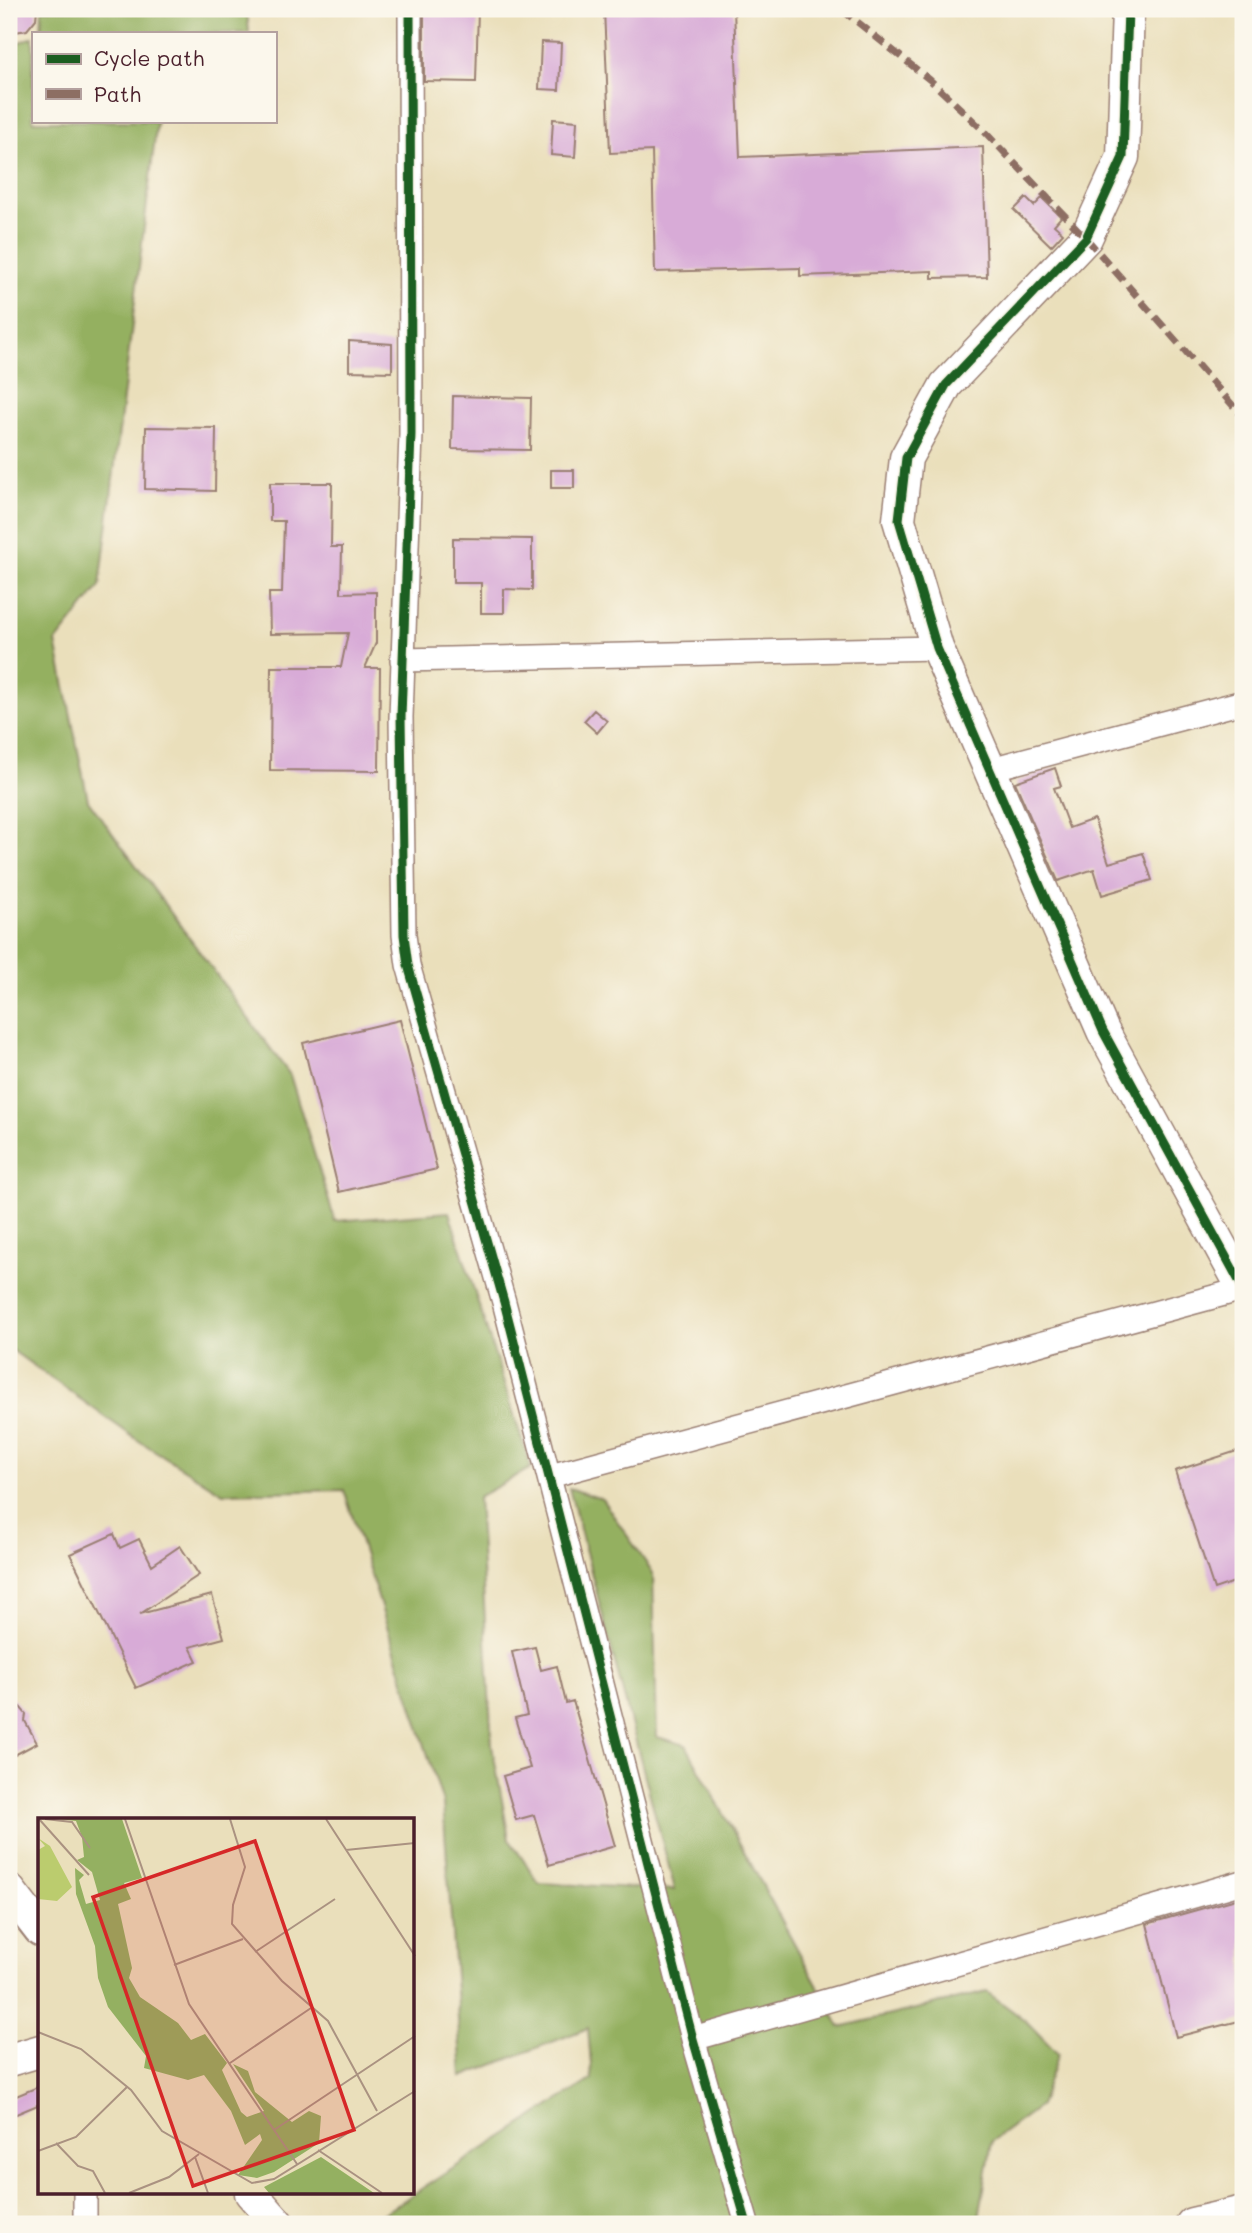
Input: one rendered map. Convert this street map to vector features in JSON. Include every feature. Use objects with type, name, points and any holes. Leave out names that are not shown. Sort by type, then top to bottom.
[{"type":"street","points":[[410,9],[411,434],[402,660],[404,935],[408,965],[504,1302],[693,2039],[747,2224]]},
{"type":"street","points":[[550,1476],[1243,1288],[1103,1031],[937,648],[899,520],[905,458],[946,386],[1086,238],[1123,157],[1128,9]]},
{"type":"street","points":[[402,660],[937,648]]},
{"type":"street","points":[[991,769],[1243,702]]},
{"type":"street","points":[[693,2039],[1243,1882]]},
{"type":"street","points":[[9,1890],[38,1927]]},
{"type":"street","points":[[9,2060],[38,2052]]},
{"type":"street","points":[[85,2194],[85,2224]]},
{"type":"street","points":[[252,2194],[278,2224]]},
{"type":"street","points":[[1192,2224],[1243,2212]]},
{"type":"green space","points":[[42,9],[247,9],[249,32],[41,32]]},
{"type":"green space","points":[[32,37],[32,122],[157,122],[100,586],[56,642],[88,800],[290,1075],[335,1221],[449,1212],[531,1468],[478,1497],[492,1745],[509,1839],[539,1883],[675,1890],[569,1488],[602,1499],[653,1573],[657,1737],[686,1745],[840,2027],[987,1992],[1026,2021],[1058,2054],[1040,2106],[992,2141],[978,2224],[367,2224],[592,2079],[588,2028],[462,2077],[443,1803],[344,1490],[223,1493],[136,1439],[9,1348],[9,46]]},
{"type":"building","points":[[9,9],[37,9],[36,19],[27,30],[9,33]]},
{"type":"building","points":[[424,9],[478,9],[476,82],[424,81]]},
{"type":"building","points":[[604,9],[734,9],[740,157],[983,147],[987,277],[932,278],[932,271],[800,276],[800,268],[655,272],[652,151],[610,153]]},
{"type":"building","points":[[541,42],[561,43],[559,90],[539,89]]},
{"type":"building","points":[[553,119],[577,121],[575,157],[551,155]]},
{"type":"building","points":[[1026,198],[1034,206],[1042,198],[1061,217],[1054,225],[1063,233],[1051,246],[1014,210]]},
{"type":"building","points":[[349,341],[392,344],[392,372],[349,371]]},
{"type":"building","points":[[453,396],[531,398],[530,450],[452,449]]},
{"type":"building","points":[[146,427],[216,428],[215,491],[145,489]]},
{"type":"building","points":[[551,470],[574,470],[574,488],[551,488]]},
{"type":"building","points":[[270,483],[332,483],[331,547],[342,547],[341,593],[376,592],[376,643],[365,668],[380,668],[379,771],[270,770],[271,667],[341,667],[348,633],[270,634],[269,593],[282,593],[284,521],[270,521]]},
{"type":"building","points":[[453,538],[532,539],[532,590],[504,589],[504,613],[481,613],[481,583],[453,583]]},
{"type":"building","points":[[594,710],[607,721],[597,733],[584,721]]},
{"type":"building","points":[[1055,768],[1061,786],[1054,788],[1069,828],[1094,819],[1109,863],[1143,853],[1152,880],[1102,895],[1094,869],[1058,881],[1015,782]]},
{"type":"building","points":[[400,1020],[437,1169],[339,1192],[303,1043]]},
{"type":"building","points":[[1243,1449],[1243,1579],[1214,1589],[1175,1471]]},
{"type":"building","points":[[114,1534],[120,1548],[139,1539],[152,1565],[180,1546],[199,1575],[140,1614],[212,1595],[224,1638],[190,1647],[197,1661],[136,1688],[70,1554]]},
{"type":"building","points":[[535,1647],[541,1670],[557,1666],[566,1703],[573,1701],[615,1846],[549,1865],[534,1815],[516,1820],[503,1776],[530,1768],[515,1718],[527,1715],[512,1652]]},
{"type":"building","points":[[9,1694],[26,1714],[25,1721],[37,1743],[9,1758]]},
{"type":"building","points":[[1243,1897],[1243,2020],[1176,2037],[1147,1924]]},
{"type":"building","points":[[38,2087],[38,2105],[9,2117],[9,2099]]},
{"type":"marked path","points":[[841,9],[930,80],[981,128],[1086,238],[1243,417]]},
{"type":"cycle path","points":[[410,9],[411,434],[401,717],[404,935],[408,965],[504,1302],[693,2039],[747,2224]]},
{"type":"cycle path","points":[[1128,9],[1123,157],[1086,238],[946,385],[906,458],[899,520],[937,648],[1103,1031],[1243,1288]]}]
